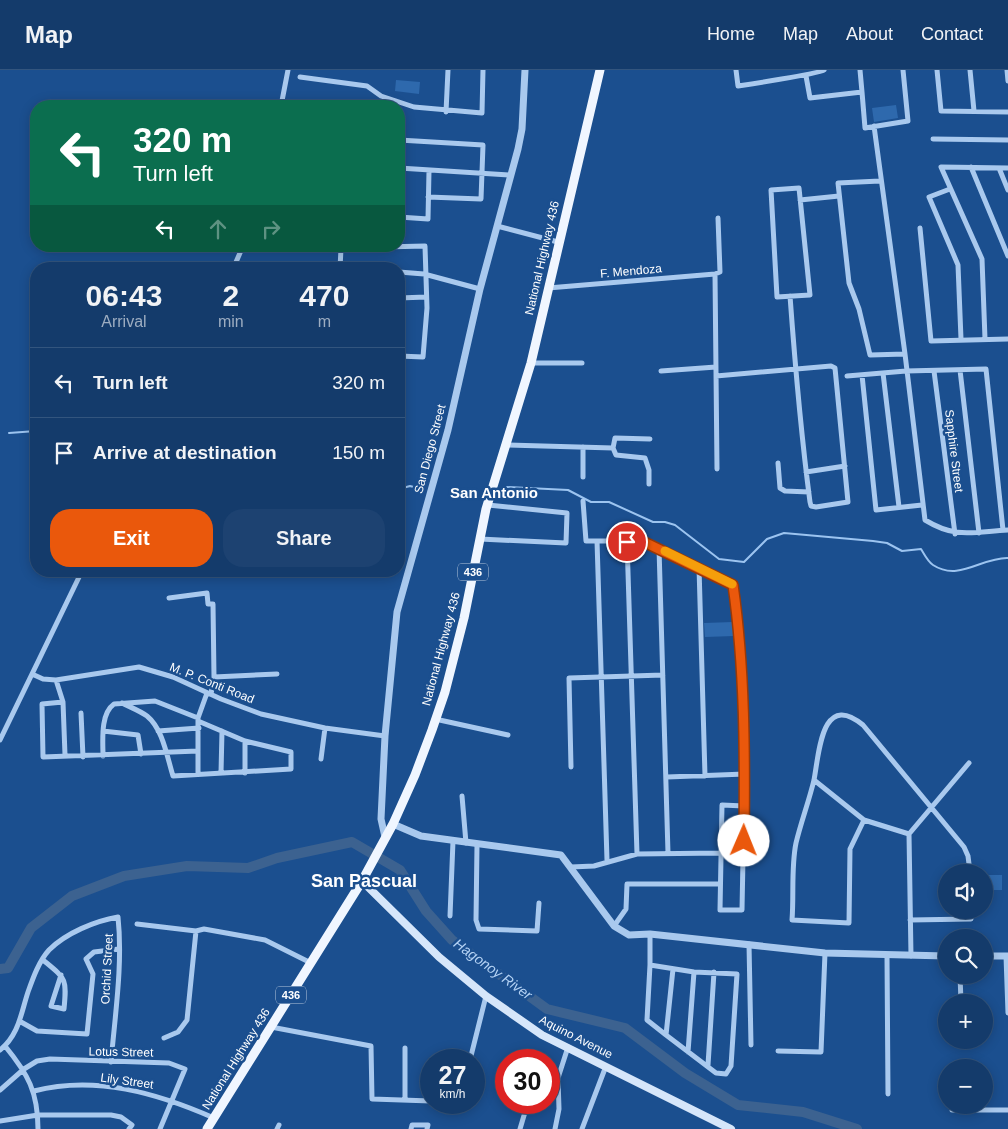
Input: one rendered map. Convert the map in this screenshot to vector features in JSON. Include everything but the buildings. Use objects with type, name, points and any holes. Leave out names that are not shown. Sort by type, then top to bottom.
[{"type":"main road","name":"National Highway 436","points":[[207,1129],[362,881],[393,824],[415,775],[435,719],[464,618],[488,505],[531,363],[584,129],[600,70]]},
{"type":"main road","name":"Aquino Avenue","points":[[362,881],[439,956],[486,996],[542,1035],[606,1066],[719,1126],[731,1129]]},
{"type":"street","points":[[282,100],[288,70]]},
{"type":"street","points":[[446,112],[448,70]]},
{"type":"street","points":[[405,105],[414,108],[446,112],[482,113],[483,70]]},
{"type":"street","name":"San Diego Street","points":[[385,837],[381,819],[385,736],[396,612],[448,430],[480,289],[522,129],[525,70]]},
{"type":"street","points":[[736,70],[738,86],[790,73],[806,76],[824,70]]},
{"type":"street","points":[[860,70],[865,128],[908,121],[903,70]]},
{"type":"street","points":[[937,70],[941,111],[1008,112]]},
{"type":"street","points":[[970,70],[974,111]]},
{"type":"street","points":[[1007,70],[1008,81]]},
{"type":"street","points":[[806,76],[810,98],[862,92]]},
{"type":"street","points":[[300,77],[367,86],[381,96],[392,100]]},
{"type":"street","points":[[847,376],[906,371],[986,370],[1005,530],[955,534],[939,529],[924,520],[906,371],[905,354],[880,182],[874,126]]},
{"type":"street","points":[[933,139],[1008,140]]},
{"type":"street","points":[[405,140],[483,145],[481,200],[428,197]]},
{"type":"street","points":[[985,339],[982,258],[941,167],[1008,168]]},
{"type":"street","points":[[971,167],[1008,256]]},
{"type":"street","points":[[999,168],[1008,190]]},
{"type":"street","points":[[405,169],[509,175]]},
{"type":"street","points":[[405,217],[428,219],[429,171]]},
{"type":"street","points":[[880,182],[838,183],[848,284],[859,309],[867,352],[870,356],[905,354]]},
{"type":"street","points":[[799,188],[800,200],[810,294],[777,297],[771,190],[799,188]]},
{"type":"street","points":[[950,189],[929,197],[958,265],[960,339]]},
{"type":"street","points":[[800,200],[840,196]]},
{"type":"street","points":[[717,469],[715,274],[720,272],[718,218]]},
{"type":"street","points":[[497,226],[558,242]]},
{"type":"street","points":[[920,228],[931,341],[1008,339]]},
{"type":"street","points":[[405,246],[425,246],[424,274],[426,297],[424,357],[405,356]]},
{"type":"street","points":[[405,272],[424,274],[480,289]]},
{"type":"street","name":"F. Mendoza","points":[[548,288],[715,274]]},
{"type":"street","points":[[716,376],[797,369],[831,366],[835,368],[848,502],[811,506],[806,472],[797,369],[790,296]]},
{"type":"street","points":[[405,298],[426,297]]},
{"type":"street","points":[[531,363],[582,363]]},
{"type":"street","points":[[661,371],[716,367]]},
{"type":"street","name":"Sapphire Street","points":[[934,370],[955,534]]},
{"type":"street","points":[[960,370],[979,532]]},
{"type":"street","points":[[883,373],[899,507]]},
{"type":"street","points":[[862,375],[876,510],[922,504]]},
{"type":"street","points":[[649,484],[649,470],[645,458],[616,455],[613,448],[615,438],[650,439]]},
{"type":"street","points":[[505,445],[613,448]]},
{"type":"street","points":[[583,447],[583,478]]},
{"type":"street","points":[[778,462],[780,488],[785,491],[808,492]]},
{"type":"street","points":[[806,472],[845,466]]},
{"type":"street","points":[[583,501],[586,541],[642,541],[733,585],[739,629],[745,774],[742,910],[720,910],[722,805],[744,806]]},
{"type":"street","points":[[480,539],[566,543],[567,513],[488,505]]},
{"type":"street","points":[[597,542],[607,860]]},
{"type":"street","points":[[627,542],[636,854]]},
{"type":"street","points":[[659,548],[668,853]]},
{"type":"street","points":[[699,567],[706,776]]},
{"type":"street","points":[[0,740],[79,577]]},
{"type":"street","points":[[169,598],[206,593],[208,604],[213,604],[214,677],[198,719],[198,774]]},
{"type":"street","name":"M. P. Conti Road","points":[[32,674],[43,679],[56,680],[140,667],[173,677],[209,694],[261,714],[325,728],[385,736]]},
{"type":"street","points":[[214,677],[277,674]]},
{"type":"street","points":[[570,767],[569,678],[663,674]]},
{"type":"street","points":[[56,680],[63,702],[65,755]]},
{"type":"street","points":[[103,756],[103,731],[110,706],[122,703],[154,701],[245,741],[291,752],[291,769],[173,776],[158,731],[146,715],[122,703]]},
{"type":"street","points":[[63,702],[42,704],[43,757],[166,754],[198,751]]},
{"type":"street","points":[[81,713],[82,757]]},
{"type":"street","points":[[864,820],[850,849],[849,923],[792,920],[796,844],[814,780],[822,734],[836,717],[844,715],[854,718],[863,725],[964,847],[969,864]]},
{"type":"street","points":[[435,719],[508,735]]},
{"type":"street","points":[[158,731],[199,728]]},
{"type":"street","points":[[321,759],[325,728]]},
{"type":"street","points":[[103,731],[138,734],[141,754]]},
{"type":"street","points":[[221,773],[222,731]]},
{"type":"street","points":[[245,741],[245,773]]},
{"type":"street","points":[[911,956],[908,834],[969,763]]},
{"type":"street","points":[[667,777],[745,774]]},
{"type":"street","points":[[814,780],[864,820],[908,834]]},
{"type":"street","points":[[462,796],[466,843]]},
{"type":"street","points":[[393,824],[421,836],[561,856],[614,926],[629,935],[650,934],[825,953],[938,956]]},
{"type":"street","points":[[450,916],[453,841]]},
{"type":"street","points":[[477,845],[476,920],[479,929],[538,931],[539,903]]},
{"type":"street","points":[[571,868],[594,866],[607,860],[636,854],[720,854]]},
{"type":"street","points":[[614,926],[626,909],[627,884],[720,884]]},
{"type":"street","name":"Orchid Street","points":[[2,1048],[21,1022],[28,993],[43,960],[57,944],[100,920],[118,917],[119,949],[111,1062]]},
{"type":"street","points":[[910,920],[971,919]]},
{"type":"street","points":[[137,924],[196,931],[204,929],[265,940],[311,963]]},
{"type":"street","points":[[164,1038],[178,1032],[187,1020],[196,931]]},
{"type":"street","points":[[650,934],[648,1020],[716,1073],[726,1074],[731,1066],[737,974]]},
{"type":"street","points":[[749,944],[751,1045]]},
{"type":"street","points":[[21,1022],[37,1031],[87,1034],[93,974],[86,959],[94,952],[119,949]]},
{"type":"street","points":[[778,1051],[821,1052],[825,953]]},
{"type":"street","points":[[887,956],[888,1094]]},
{"type":"street","points":[[993,956],[1007,956],[1008,1013]]},
{"type":"street","points":[[43,960],[62,976],[66,985],[64,1008],[52,1006],[62,976]]},
{"type":"street","points":[[650,965],[694,972],[749,976]]},
{"type":"street","points":[[666,1035],[673,969]]},
{"type":"street","points":[[688,1052],[694,972]]},
{"type":"street","points":[[708,1065],[714,972]]},
{"type":"street","points":[[473,1049],[486,996]]},
{"type":"street","points":[[271,1027],[371,1046],[372,1099],[420,1101]]},
{"type":"street","points":[[555,1129],[559,1109],[558,1078],[568,1047]]},
{"type":"street","points":[[2,1048],[24,1069],[34,1091],[38,1129]]},
{"type":"street","points":[[405,1048],[405,1100]]},
{"type":"street","name":"Lotus Street","points":[[0,1090],[24,1069],[37,1061],[50,1059],[168,1063],[185,1069],[160,1129]]},
{"type":"street","points":[[582,1129],[606,1066]]},
{"type":"street","name":"Lily Street","points":[[34,1091],[66,1085],[144,1092],[171,1100],[214,1118]]},
{"type":"street","points":[[993,1110],[1008,1110]]},
{"type":"street","points":[[520,1129],[524,1114]]},
{"type":"street","points":[[0,1121],[38,1115],[111,1115],[122,1117],[132,1125],[129,1129]]},
{"type":"street","points":[[411,1129],[412,1125],[428,1125],[427,1129]]},
{"type":"shaded area","points":[[396,80],[420,82],[419,94],[395,91]]},
{"type":"shaded area","points":[[896,105],[898,118],[874,122],[872,108]]},
{"type":"shaded area","points":[[733,622],[734,636],[705,637],[704,623]]},
{"type":"shaded area","points":[[993,875],[1002,875],[1002,890],[993,890]]},
{"type":"waterway","points":[[9,433],[30,431]]},
{"type":"waterway","points":[[405,487],[410,486],[421,489]]},
{"type":"waterway","points":[[506,487],[568,490],[591,502],[609,502],[653,522],[665,522],[675,525],[719,559],[744,562],[767,539],[784,533],[887,543],[902,551],[921,549],[933,565],[943,570],[961,570],[989,561],[1008,558]]},
{"type":"waterway","name":"Hagonoy River","points":[[0,969],[8,968],[31,928],[72,896],[124,876],[187,866],[248,868],[277,858],[352,842],[400,870],[426,911],[452,940],[547,1009],[625,1028],[685,1073],[738,1105],[803,1112],[857,1129]]},
{"type":"slow traffic","points":[[665,551],[732,584]]},
{"type":"district","name":"San Antonio","points":[[494,492]]},
{"type":"district","name":"San Pascual","points":[[364,881]]},
{"type":"route","points":[[627,542],[642,541],[733,585],[739,629],[745,774],[744,841]]}]
